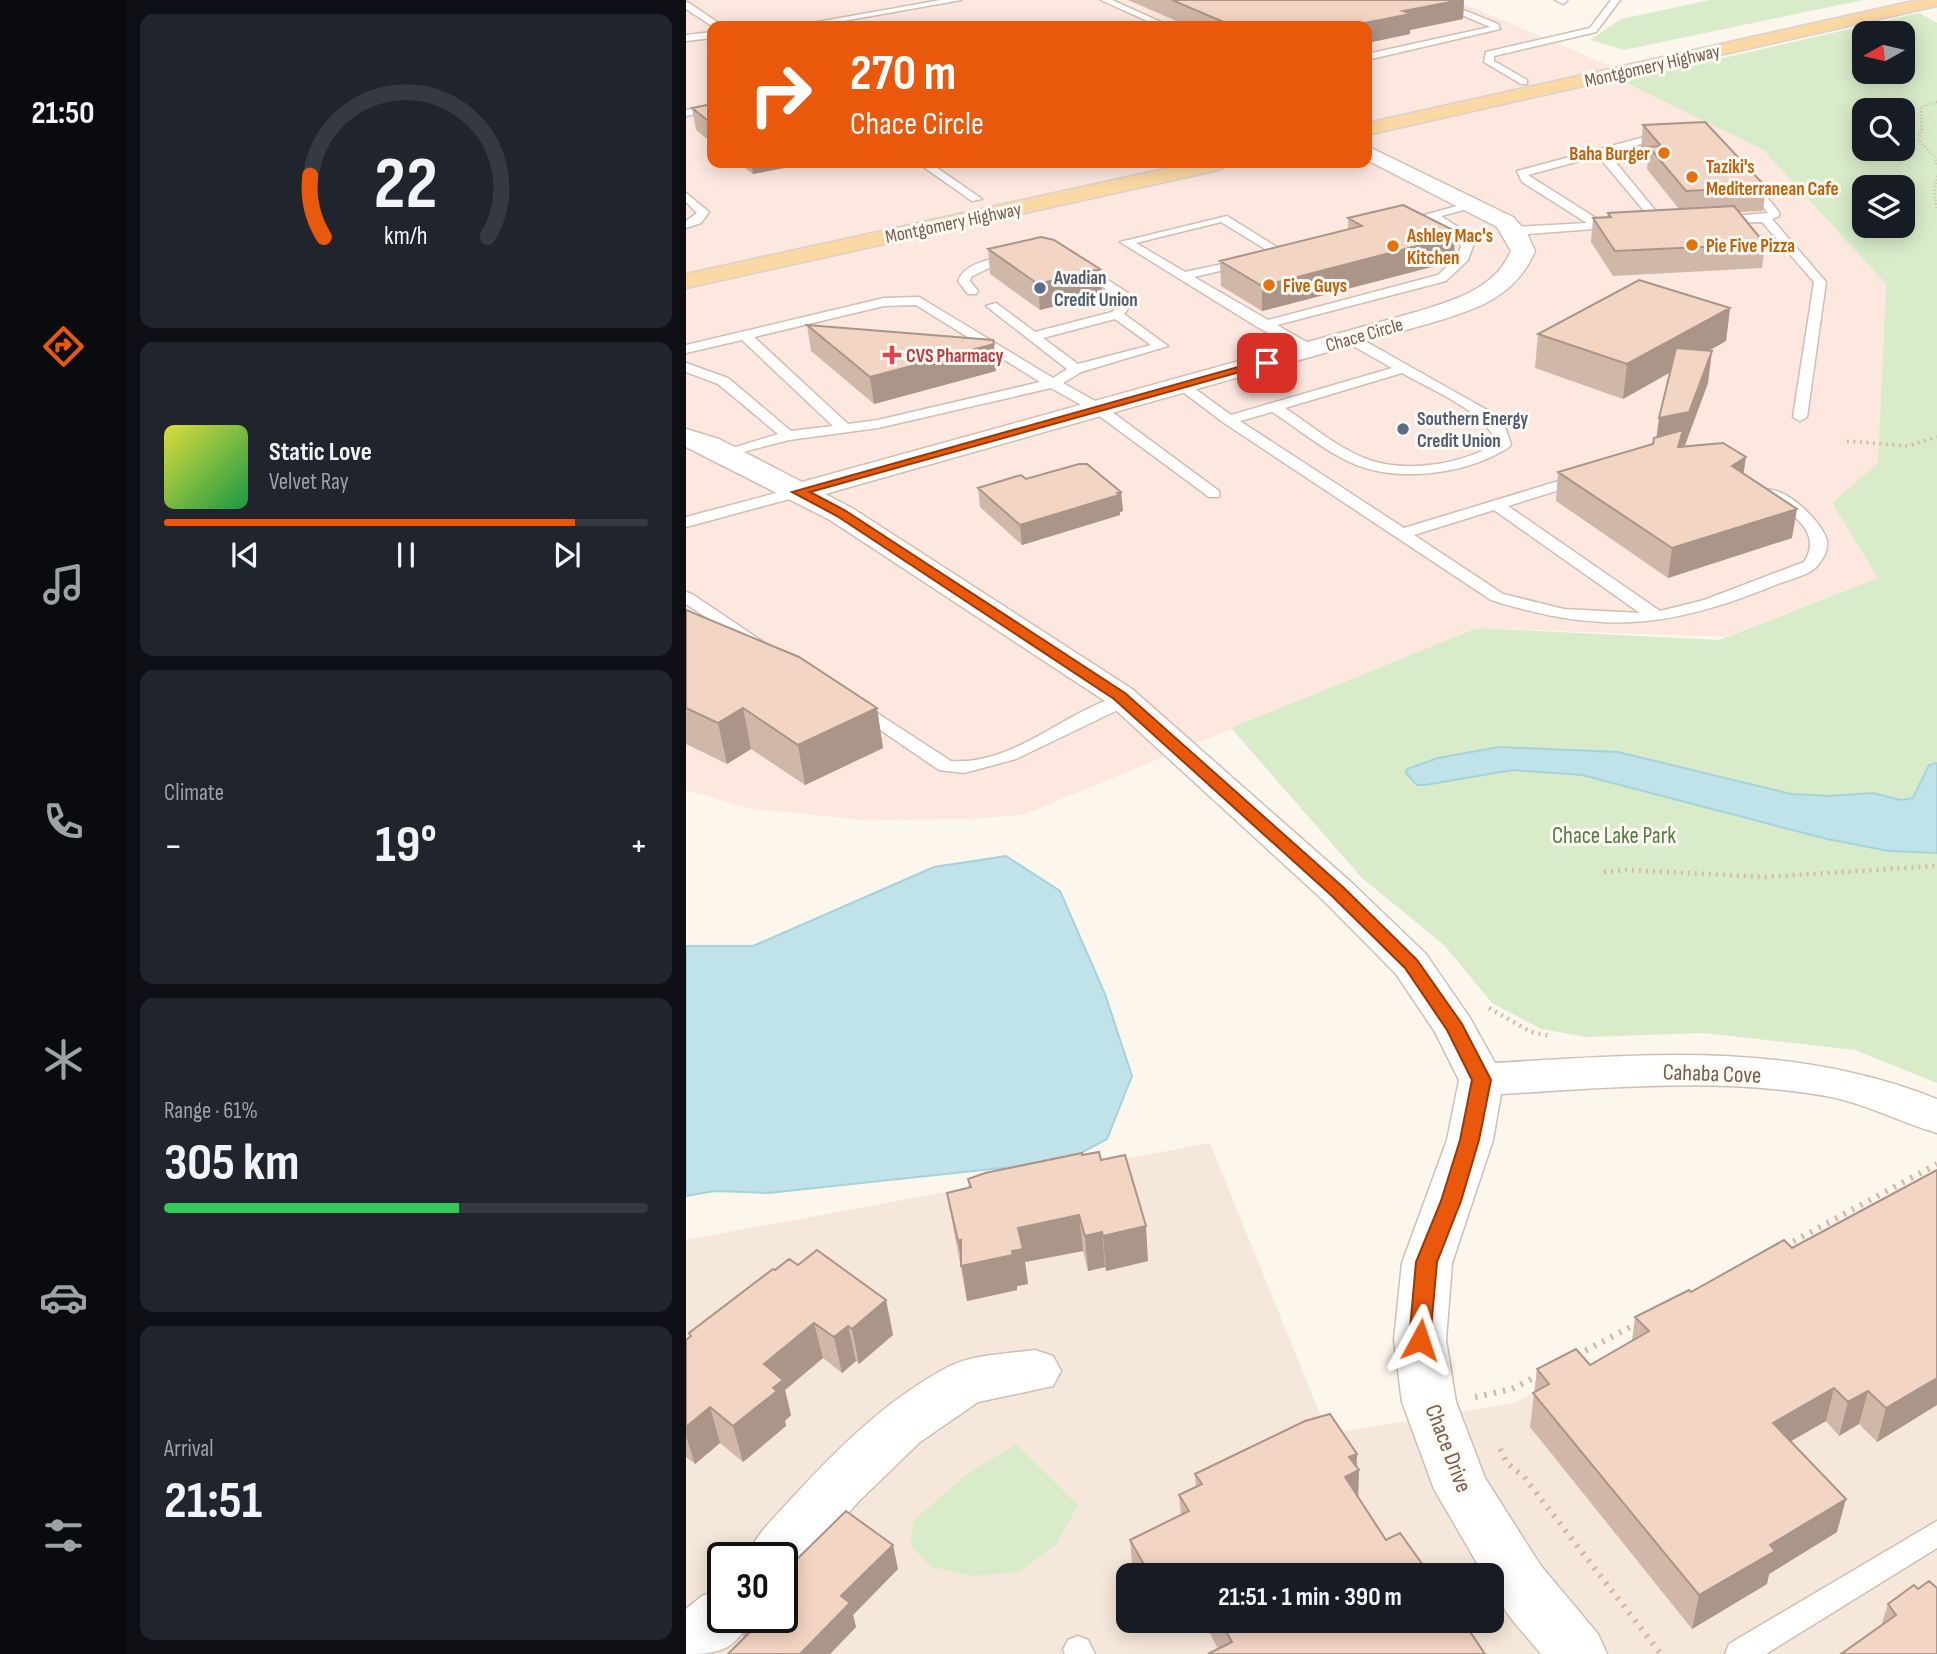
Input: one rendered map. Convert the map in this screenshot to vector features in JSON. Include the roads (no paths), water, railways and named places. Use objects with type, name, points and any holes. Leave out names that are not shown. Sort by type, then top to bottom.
[{"type":"main road","name":"Montgomery Highway","points":[[1372,128],[1898,0]]},
{"type":"main road","name":"Montgomery Highway","points":[[1372,115],[1524,82],[1937,1]]},
{"type":"main road","name":"Montgomery Highway","points":[[686,259],[1122,168]]},
{"type":"main road","name":"Montgomery Highway","points":[[686,281],[1196,168]]},
{"type":"street","points":[[1372,154],[1492,212],[1514,231]]},
{"type":"street","name":"Chace Circle","points":[[799,492],[1351,339],[1465,304],[1504,283],[1514,273],[1523,251],[1514,231]]},
{"type":"street","points":[[686,438],[724,453],[841,514],[1124,700],[1338,892],[1411,964],[1455,1028],[1481,1080]]},
{"type":"street","name":"Cahaba Cove","points":[[1481,1080],[1694,1069],[1816,1080],[1872,1093],[1937,1117]]},
{"type":"street","name":"Chace Drive","points":[[1481,1080],[1470,1140],[1451,1201],[1427,1262],[1420,1340],[1429,1402],[1462,1489],[1521,1584],[1577,1654]]},
{"type":"street","points":[[788,1542],[839,1485],[901,1426],[966,1382],[1035,1371]]},
{"type":"street","points":[[686,1644],[707,1628]]},
{"type":"lane","points":[[692,0],[686,3],[711,21]]},
{"type":"lane","points":[[830,21],[957,0]]},
{"type":"lane","points":[[1105,0],[1153,21]]},
{"type":"lane","points":[[1372,56],[1495,29],[1495,26],[1431,0]]},
{"type":"lane","points":[[1524,82],[1489,62],[1489,54],[1593,30],[1616,0]]},
{"type":"lane","points":[[686,38],[707,36]]},
{"type":"lane","points":[[686,113],[707,109]]},
{"type":"lane","points":[[1600,226],[1526,180],[1521,173],[1600,151],[1683,134]]},
{"type":"lane","points":[[1600,151],[1654,223],[1673,222]]},
{"type":"lane","points":[[930,168],[976,199]]},
{"type":"lane","points":[[1712,220],[1772,217],[1775,211],[1740,172]]},
{"type":"lane","points":[[686,225],[702,217],[703,212],[689,201]]},
{"type":"lane","points":[[1387,226],[1475,204]]},
{"type":"lane","points":[[1264,325],[1441,278],[1464,257],[1466,246],[1457,231],[1431,215]]},
{"type":"lane","points":[[1182,276],[1285,251],[1223,218],[1126,243],[1264,325],[1310,350]]},
{"type":"lane","points":[[1765,218],[1820,282],[1800,417]]},
{"type":"lane","points":[[1514,231],[1624,225]]},
{"type":"lane","points":[[972,292],[964,281],[966,275],[985,265],[1026,256]]},
{"type":"lane","points":[[1034,336],[1117,315],[1127,302],[1124,296],[1071,261]]},
{"type":"lane","points":[[686,349],[884,302],[919,300],[1007,358],[1099,409],[1214,494]]},
{"type":"lane","points":[[992,306],[1076,369]]},
{"type":"lane","points":[[724,453],[788,436],[844,428],[1054,383],[1076,369],[1161,346],[1117,315]]},
{"type":"lane","points":[[744,335],[844,428]]},
{"type":"lane","points":[[1275,407],[1356,460],[1380,467],[1457,465],[1484,457],[1504,444],[1500,430],[1493,422],[1405,368],[1351,339]]},
{"type":"lane","points":[[686,367],[723,382],[788,436]]},
{"type":"lane","points":[[1229,420],[1405,368]]},
{"type":"lane","points":[[1182,386],[1497,597],[1537,610],[1601,618],[1656,616],[1680,612],[1810,565],[1817,558],[1819,537],[1803,512],[1760,486]]},
{"type":"lane","points":[[1402,534],[1599,473]]},
{"type":"lane","points":[[686,522],[799,492]]},
{"type":"lane","points":[[1496,505],[1656,616]]},
{"type":"lane","points":[[686,597],[780,658]]},
{"type":"lane","points":[[838,695],[946,766],[957,769],[986,765],[1124,700]]},
{"type":"lane","points":[[1740,1654],[1937,1533]]},
{"type":"water","points":[[1499,747],[1618,752],[1791,794],[1829,796],[1873,793],[1901,800],[1913,798],[1929,765],[1937,763],[1937,853],[1889,851],[1827,839],[1582,775],[1513,770],[1417,785],[1406,773],[1407,769],[1438,758]]},
{"type":"water","points":[[1006,856],[1060,891],[1105,994],[1132,1076],[1107,1139],[1066,1161],[768,1193],[715,1191],[686,1196],[686,946],[753,946],[934,867]]},
{"type":"place","name":"Baha Burger","points":[[1664,153]]},
{"type":"place","name":"Taziki's Mediterranean Cafe","points":[[1692,177]]},
{"type":"place","name":"Pie Five Pizza","points":[[1692,245]]},
{"type":"place","name":"Ashley Mac's Kitchen","points":[[1393,246]]},
{"type":"place","name":"Five Guys","points":[[1269,285]]},
{"type":"place","name":"Avadian Credit Union","points":[[1040,288]]},
{"type":"place","name":"CVS Pharmacy","points":[[892,355]]},
{"type":"place","name":"Southern Energy Credit Union","points":[[1403,429]]},
{"type":"park label","name":"Chace Lake Park","points":[[1614,835]]}]
